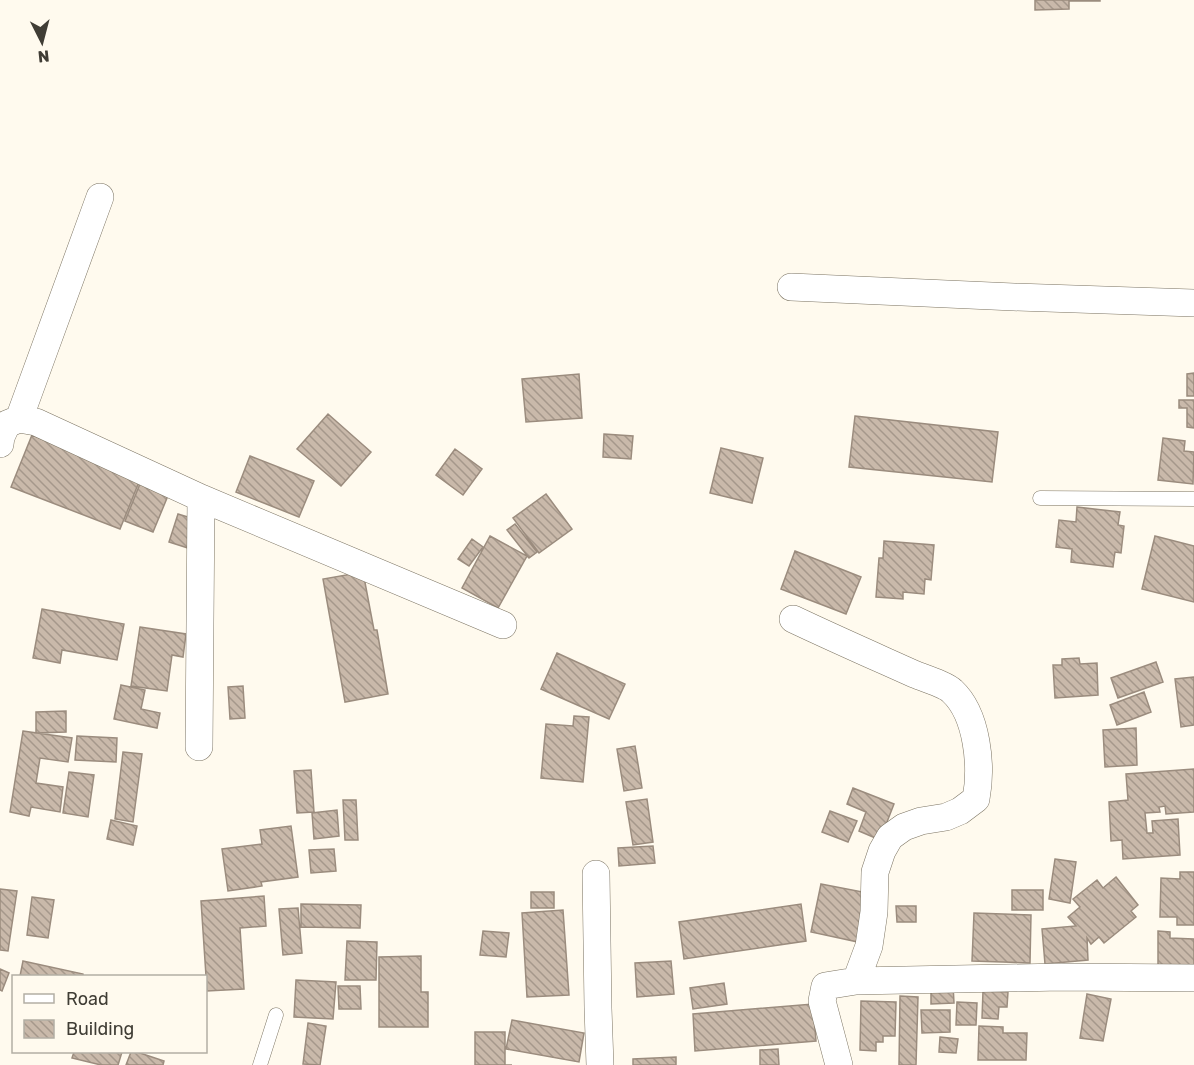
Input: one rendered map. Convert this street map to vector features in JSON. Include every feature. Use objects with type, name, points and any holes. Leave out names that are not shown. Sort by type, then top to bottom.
[{"type":"street","points":[[19,419],[100,197]]},
{"type":"street","points":[[791,287],[1194,303]]},
{"type":"street","points":[[0,444],[7,424],[19,419],[36,422],[201,498],[503,625]]},
{"type":"street","points":[[199,747],[201,498]]},
{"type":"street","points":[[793,619],[951,690],[964,707],[975,733],[979,784],[976,800],[946,817],[921,821],[904,827],[890,837],[882,851],[875,872],[874,912],[869,946],[856,981]]},
{"type":"street","points":[[596,874],[600,1065]]},
{"type":"street","points":[[839,1065],[822,1001],[825,986],[856,981],[1061,977],[1194,978]]},
{"type":"lane","points":[[1040,498],[1194,499]]},
{"type":"lane","points":[[260,1065],[276,1015]]},
{"type":"building","points":[[1035,0],[1100,1],[1069,1],[1069,9],[1035,10]]},
{"type":"building","points":[[1194,373],[1194,396],[1187,396],[1187,374]]},
{"type":"building","points":[[579,374],[582,418],[526,422],[522,379]]},
{"type":"building","points":[[1179,400],[1194,400],[1194,428],[1187,427],[1187,408],[1179,408]]},
{"type":"building","points":[[328,414],[371,452],[341,486],[297,449]]},
{"type":"building","points":[[855,416],[998,432],[992,482],[849,467]]},
{"type":"building","points":[[604,434],[633,436],[631,459],[603,457]]},
{"type":"building","points":[[32,435],[141,477],[120,529],[11,487]]},
{"type":"building","points":[[1163,438],[1185,441],[1184,451],[1194,452],[1193,484],[1158,480]]},
{"type":"building","points":[[721,448],[763,458],[752,503],[710,493]]},
{"type":"building","points":[[455,449],[482,469],[463,495],[436,475]]},
{"type":"building","points":[[250,456],[314,481],[299,517],[236,492]]},
{"type":"building","points":[[144,474],[172,486],[153,532],[125,521]]},
{"type":"building","points":[[546,494],[572,529],[539,553],[513,518]]},
{"type":"building","points":[[1077,507],[1120,512],[1118,525],[1124,526],[1121,553],[1115,552],[1113,567],[1071,562],[1072,549],[1056,547],[1059,520],[1076,522]]},
{"type":"building","points":[[178,514],[201,521],[191,549],[169,542]]},
{"type":"building","points":[[515,524],[537,552],[529,558],[507,530]]},
{"type":"building","points":[[490,536],[527,556],[498,608],[462,588]]},
{"type":"building","points":[[1155,536],[1194,546],[1194,602],[1142,589]]},
{"type":"building","points":[[472,539],[483,547],[469,566],[458,559]]},
{"type":"building","points":[[884,541],[934,545],[931,580],[925,579],[924,594],[903,592],[903,599],[876,597],[879,558],[883,558]]},
{"type":"building","points":[[795,551],[861,577],[846,614],[781,589]]},
{"type":"building","points":[[363,572],[374,630],[377,630],[388,694],[345,702],[323,579]]},
{"type":"building","points":[[42,609],[124,624],[117,660],[62,650],[60,663],[33,658]]},
{"type":"building","points":[[140,627],[186,634],[183,657],[172,655],[167,691],[131,686]]},
{"type":"building","points":[[557,653],[625,684],[609,719],[541,689]]},
{"type":"building","points":[[1079,658],[1080,664],[1097,663],[1098,695],[1055,698],[1053,665],[1062,665],[1062,659]]},
{"type":"building","points":[[1156,662],[1163,682],[1118,698],[1111,678]]},
{"type":"building","points":[[1194,677],[1194,725],[1181,727],[1175,679]]},
{"type":"building","points":[[121,685],[145,690],[141,709],[160,713],[157,728],[114,719]]},
{"type":"building","points":[[243,686],[245,718],[230,719],[228,687]]},
{"type":"building","points":[[1144,692],[1151,712],[1117,725],[1110,705]]},
{"type":"building","points":[[66,711],[66,732],[36,733],[36,712]]},
{"type":"building","points":[[574,716],[589,717],[583,782],[541,778],[546,724],[573,726]]},
{"type":"building","points":[[1136,728],[1137,765],[1105,767],[1103,730]]},
{"type":"building","points":[[23,731],[72,738],[68,762],[40,758],[36,783],[63,787],[60,812],[31,807],[29,816],[10,812]]},
{"type":"building","points":[[77,736],[117,738],[116,762],[75,760]]},
{"type":"building","points":[[635,746],[642,788],[624,791],[617,749]]},
{"type":"building","points":[[123,752],[142,754],[133,822],[115,819]]},
{"type":"building","points":[[1194,769],[1194,812],[1166,814],[1165,806],[1159,807],[1160,812],[1145,813],[1147,833],[1153,833],[1152,821],[1178,819],[1180,855],[1123,859],[1122,840],[1111,841],[1109,802],[1128,800],[1126,774]]},
{"type":"building","points":[[311,770],[314,812],[297,813],[294,771]]},
{"type":"building","points":[[69,772],[94,775],[88,817],[63,813]]},
{"type":"building","points":[[853,788],[894,804],[880,840],[859,831],[866,812],[847,804]]},
{"type":"building","points":[[647,799],[653,842],[633,845],[626,802]]},
{"type":"building","points":[[343,800],[356,800],[358,840],[345,840]]},
{"type":"building","points":[[337,810],[339,836],[314,839],[312,813]]},
{"type":"building","points":[[830,811],[857,821],[848,842],[822,832]]},
{"type":"building","points":[[111,820],[137,826],[133,845],[107,839]]},
{"type":"building","points":[[291,826],[298,877],[261,882],[262,886],[228,891],[222,849],[262,844],[260,830]]},
{"type":"building","points":[[653,846],[655,863],[619,866],[618,848]]},
{"type":"building","points":[[334,849],[336,871],[311,873],[309,850]]},
{"type":"building","points":[[1055,859],[1076,862],[1070,903],[1049,899]]},
{"type":"building","points":[[1180,872],[1194,872],[1194,925],[1177,925],[1177,917],[1160,917],[1161,878],[1180,879]]},
{"type":"building","points":[[1116,877],[1138,905],[1131,911],[1136,917],[1104,943],[1099,937],[1091,944],[1087,938],[1088,960],[1045,964],[1042,929],[1076,926],[1068,917],[1080,907],[1073,899],[1097,880],[1103,888]]},
{"type":"building","points":[[821,884],[868,893],[858,942],[811,932]]},
{"type":"building","points":[[0,889],[17,891],[8,951],[0,950]]},
{"type":"building","points":[[1012,890],[1043,890],[1043,910],[1012,910]]},
{"type":"building","points":[[531,892],[554,892],[554,908],[531,908]]},
{"type":"building","points":[[264,896],[266,926],[240,928],[244,989],[207,991],[201,901]]},
{"type":"building","points":[[32,897],[54,900],[48,938],[27,935]]},
{"type":"building","points":[[301,904],[361,905],[360,928],[301,927]]},
{"type":"building","points":[[801,904],[806,941],[684,959],[679,922]]},
{"type":"building","points":[[896,906],[916,906],[916,922],[897,922]]},
{"type":"building","points":[[298,908],[302,953],[283,955],[279,909]]},
{"type":"building","points":[[563,910],[569,995],[527,997],[522,913]]},
{"type":"building","points":[[974,913],[1031,915],[1030,963],[972,961]]},
{"type":"building","points":[[483,931],[509,933],[506,957],[480,955]]},
{"type":"building","points":[[1158,931],[1170,932],[1170,938],[1194,939],[1194,970],[1158,969]]},
{"type":"building","points":[[347,941],[377,942],[376,980],[345,980]]},
{"type":"building","points":[[421,956],[421,992],[428,992],[428,1027],[379,1027],[379,957]]},
{"type":"building","points":[[23,961],[83,974],[83,975],[20,975]]},
{"type":"building","points":[[671,961],[674,994],[637,997],[635,963]]},
{"type":"building","points":[[0,969],[9,973],[2,991],[0,990]]},
{"type":"building","points":[[296,980],[336,982],[333,1019],[294,1017]]},
{"type":"building","points":[[724,983],[727,1004],[693,1009],[690,988]]},
{"type":"building","points":[[953,984],[954,1003],[931,1004],[931,985]]},
{"type":"building","points":[[338,986],[360,986],[361,1009],[339,1009]]},
{"type":"building","points":[[983,991],[1008,992],[1007,1007],[999,1007],[998,1019],[982,1018]]},
{"type":"building","points":[[1087,994],[1111,999],[1103,1041],[1080,1038]]},
{"type":"building","points":[[900,996],[918,997],[916,1065],[899,1065]]},
{"type":"building","points":[[861,1001],[896,1002],[895,1036],[883,1036],[883,1042],[876,1042],[876,1051],[860,1050]]},
{"type":"building","points":[[957,1002],[977,1003],[976,1025],[956,1025]]},
{"type":"building","points":[[813,1004],[816,1041],[695,1051],[693,1014]]},
{"type":"building","points":[[921,1010],[950,1010],[950,1032],[922,1033]]},
{"type":"building","points":[[512,1020],[584,1033],[579,1062],[506,1049]]},
{"type":"building","points":[[308,1023],[326,1026],[320,1065],[303,1064]]},
{"type":"building","points":[[979,1026],[1003,1027],[1003,1033],[1027,1033],[1026,1060],[978,1060]]},
{"type":"building","points":[[475,1032],[505,1032],[505,1065],[475,1065]]},
{"type":"building","points":[[940,1037],[958,1039],[956,1053],[939,1052]]},
{"type":"building","points":[[778,1049],[779,1065],[760,1065],[760,1050]]},
{"type":"building","points":[[74,1053],[122,1053],[118,1065],[101,1065],[72,1058]]},
{"type":"building","points":[[131,1053],[140,1053],[164,1061],[163,1065],[126,1065]]},
{"type":"building","points":[[676,1057],[676,1065],[633,1065],[633,1059]]}]
